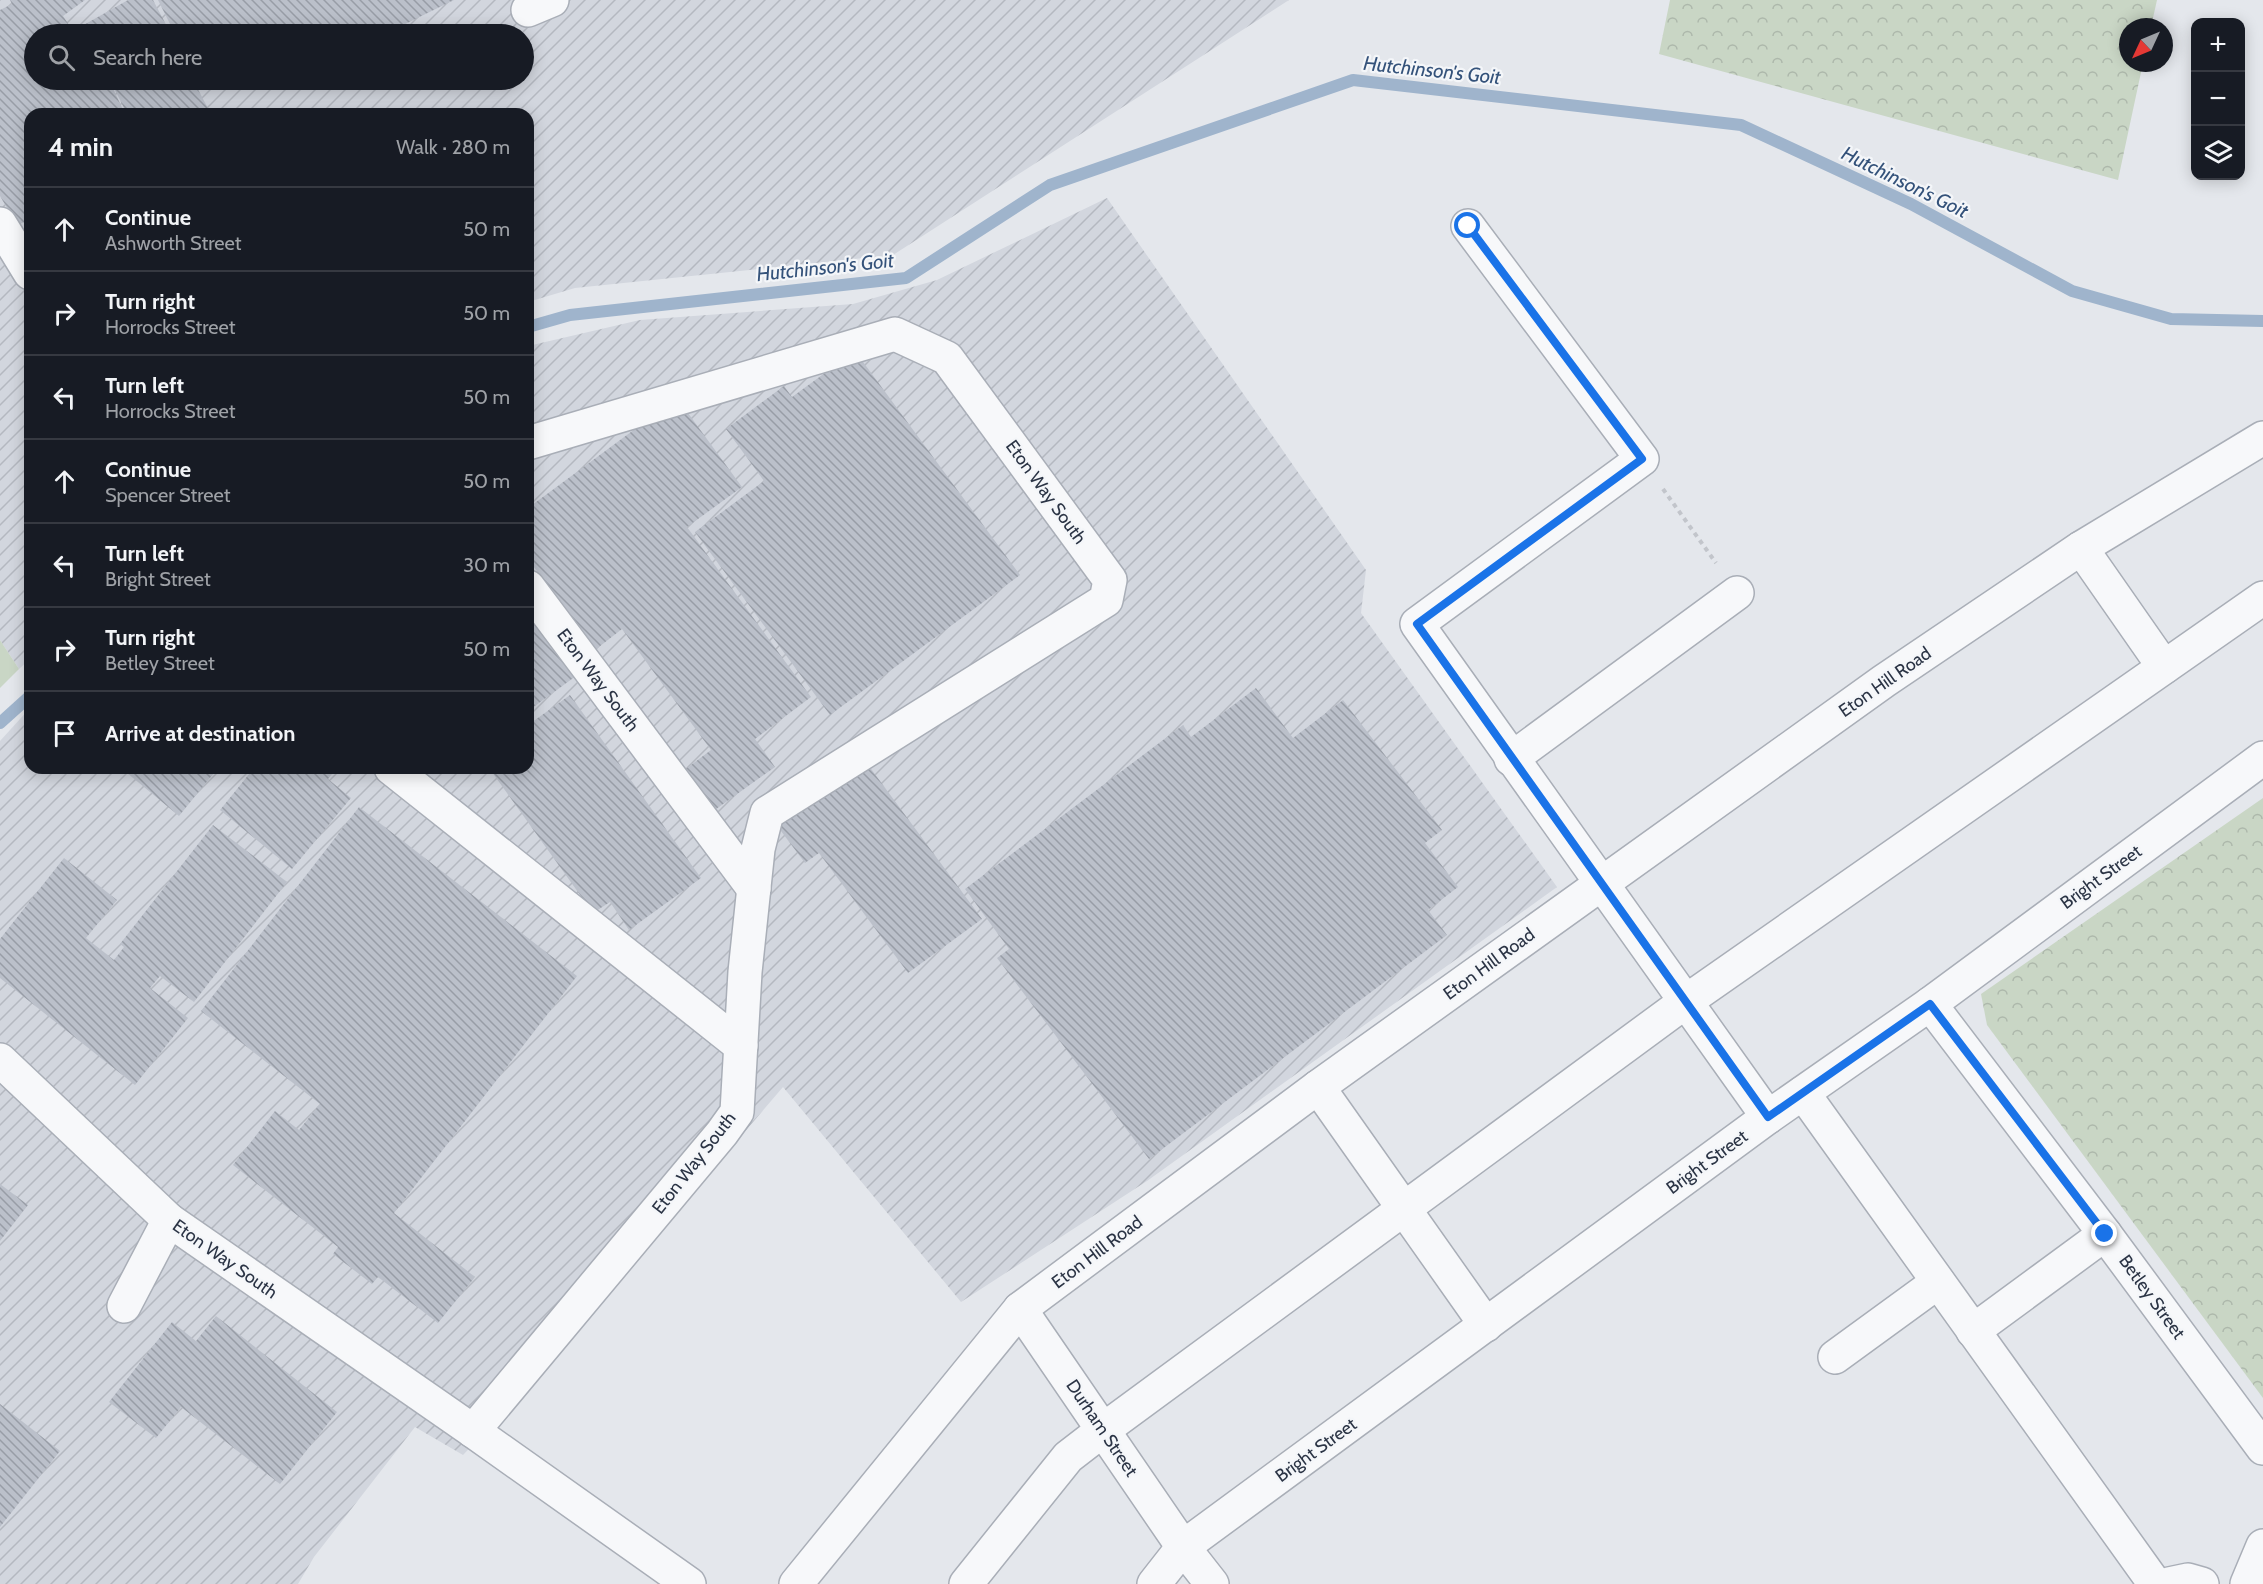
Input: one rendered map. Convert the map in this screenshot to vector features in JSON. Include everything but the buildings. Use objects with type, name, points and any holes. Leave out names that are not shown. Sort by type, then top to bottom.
[{"type":"street","points":[[0,224],[24,263]]},
{"type":"street","points":[[1468,226],[1642,459],[1417,624],[1768,1117]]},
{"type":"street","name":"Eton Way South","points":[[473,1431],[722,1133],[737,1112],[745,972],[758,849],[767,813],[1106,600],[1110,580],[947,358],[895,334],[534,441]]},
{"type":"street","name":"Eton Hill Road","points":[[796,1584],[1020,1309],[1318,1087],[1884,681],[2081,548],[2263,438]]},
{"type":"street","points":[[2081,548],[2164,667]]},
{"type":"street","points":[[1511,759],[1737,593]]},
{"type":"street","name":"Eton Way South","points":[[534,595],[754,889]]},
{"type":"street","points":[[966,1584],[1068,1457],[1102,1430],[1685,1002],[2263,598]]},
{"type":"street","name":"Bright Street","points":[[1154,1584],[1183,1547],[1768,1117],[1930,1004],[2263,758]]},
{"type":"street","points":[[399,774],[741,1046]]},
{"type":"street","name":"Betley Street","points":[[1930,1004],[2105,1234],[2263,1448]]},
{"type":"street","name":"Eton Way South","points":[[0,1060],[169,1220],[689,1584]]},
{"type":"street","points":[[1318,1087],[1486,1325]]},
{"type":"street","points":[[1803,1093],[2155,1584]]},
{"type":"street","points":[[124,1306],[169,1220]]},
{"type":"street","points":[[1973,1331],[2105,1234]]},
{"type":"street","points":[[1835,1357],[1938,1282]]},
{"type":"street","name":"Durham Street","points":[[1020,1309],[1183,1547],[1212,1584]]},
{"type":"street","points":[[2247,1584],[2263,1546]]},
{"type":"street","points":[[2169,1584],[2188,1580],[2202,1584]]},
{"type":"path","points":[[1642,459],[1737,593]]},
{"type":"shaded area","points":[[0,0],[1289,0],[893,255],[575,288],[534,300],[534,108],[24,108],[24,664],[19,669],[0,640]]},
{"type":"shaded area","points":[[1107,198],[1366,570],[1361,613],[1557,887],[1147,1181],[961,1302],[783,1087],[508,1408],[463,1455],[415,1427],[314,1557],[298,1584],[0,1584],[0,741],[24,715],[24,774],[534,774],[534,345],[640,320],[853,304],[937,280]]},
{"type":"green space","points":[[1670,0],[2157,0],[2153,18],[2119,18],[2119,72],[2141,72],[2118,180],[1659,54]]},
{"type":"green space","points":[[0,640],[19,669],[0,688]]},
{"type":"green space","points":[[2263,798],[2263,1398],[1987,1025],[1981,994]]},
{"type":"waterway","name":"Hutchinson's Goit","points":[[534,325],[570,315],[906,278],[1050,185],[1353,80],[1741,125],[1911,204],[2072,291],[2171,319],[2263,321]]},
{"type":"waterway","name":"Hutchinson's Goit","points":[[0,723],[24,701]]},
{"type":"route","points":[[1468,226],[1642,459],[1417,624],[1768,1117],[1930,1004],[2105,1234]]}]
